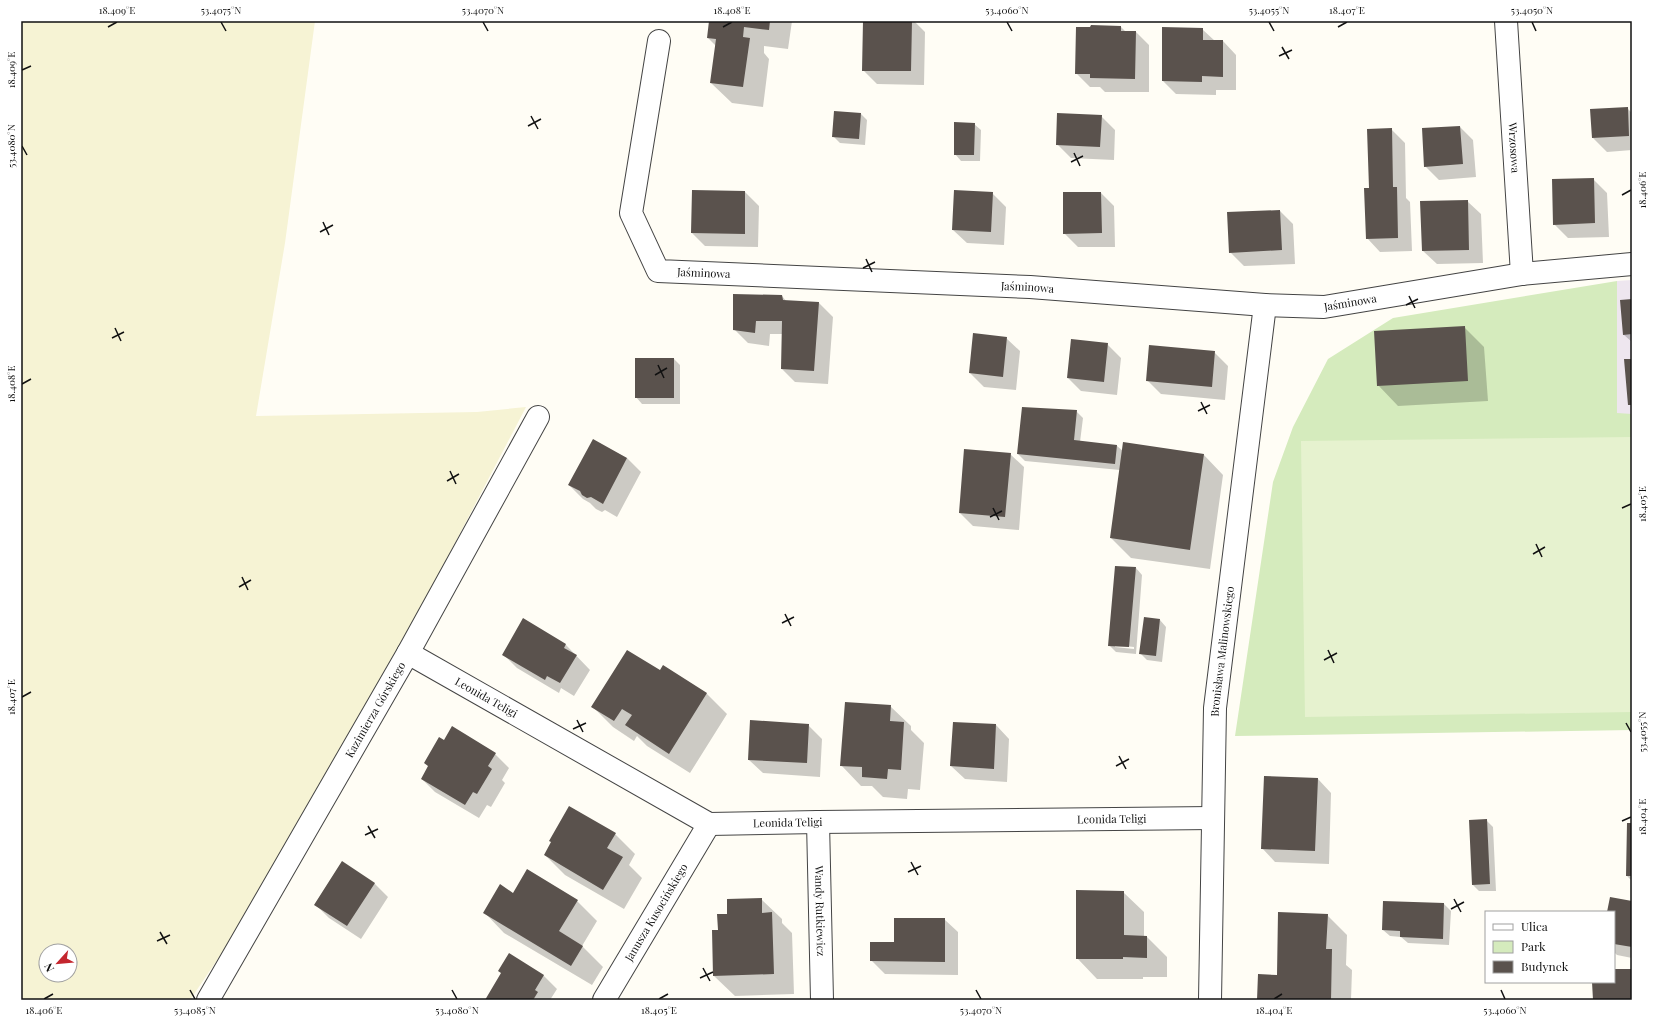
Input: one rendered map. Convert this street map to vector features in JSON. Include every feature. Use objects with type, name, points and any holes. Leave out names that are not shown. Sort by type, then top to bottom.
[{"type":"street","name":"Wrzosowa","points":[[1506,21],[1522,274]]},
{"type":"street","name":"Jaśminowa","points":[[659,41],[631,213],[658,271],[1030,288],[1265,305],[1324,307],[1522,274],[1632,264]]},
{"type":"street","name":"Bronisława Malinowskiego","points":[[1210,1000],[1215,708],[1265,305]]},
{"type":"street","name":"Kazimierza Górskiego","points":[[208,1000],[408,653],[538,417]]},
{"type":"street","name":"Leonida Teligi","points":[[408,653],[710,824],[1213,818]]},
{"type":"street","name":"Wandy Rutkiewicz","points":[[818,822],[822,1000]]},
{"type":"street","name":"Janusza Kusocińskiego","points":[[604,1000],[710,824]]},
{"type":"shaded area","points":[[21,21],[315,21],[285,243],[256,416],[477,412],[526,407],[305,830],[190,1000],[21,1000]]},
{"type":"shaded area","points":[[1632,280],[1632,414],[1617,414],[1617,281]]},
{"type":"green space","points":[[1617,281],[1617,413],[1632,414],[1632,730],[1235,736],[1273,482],[1293,427],[1328,359],[1393,318]]},
{"type":"green space","points":[[1632,437],[1632,712],[1305,717],[1301,441]]},
{"type":"building","points":[[709,21],[770,21],[769,30],[744,27],[743,37],[750,38],[743,87],[710,83],[716,39],[707,38]]},
{"type":"building","points":[[863,21],[912,21],[911,71],[862,71]]},
{"type":"building","points":[[1091,25],[1121,26],[1121,31],[1136,31],[1135,79],[1090,78],[1090,74],[1075,74],[1076,27],[1090,27]]},
{"type":"building","points":[[1162,27],[1203,28],[1203,40],[1223,40],[1223,77],[1202,76],[1202,82],[1162,81]]},
{"type":"building","points":[[1628,107],[1629,136],[1592,138],[1590,109]]},
{"type":"building","points":[[834,111],[861,113],[859,139],[832,137]]},
{"type":"building","points":[[1057,113],[1102,115],[1100,147],[1056,145]]},
{"type":"building","points":[[954,122],[975,123],[974,155],[954,155]]},
{"type":"building","points":[[1460,126],[1463,164],[1424,167],[1422,128]]},
{"type":"building","points":[[1392,128],[1393,187],[1397,187],[1398,238],[1366,239],[1364,188],[1369,188],[1367,129]]},
{"type":"building","points":[[1594,178],[1595,223],[1553,225],[1552,179]]},
{"type":"building","points":[[692,190],[745,191],[745,234],[691,233]]},
{"type":"building","points":[[954,190],[993,192],[991,232],[952,230]]},
{"type":"building","points":[[1063,192],[1101,192],[1102,233],[1063,234]]},
{"type":"building","points":[[1468,200],[1469,250],[1422,251],[1420,201]]},
{"type":"building","points":[[1280,210],[1282,250],[1229,253],[1227,212]]},
{"type":"building","points":[[733,294],[782,295],[783,300],[819,302],[814,371],[781,369],[782,321],[756,321],[755,333],[733,330]]},
{"type":"building","points":[[1632,299],[1632,334],[1623,335],[1620,300]]},
{"type":"building","points":[[1465,326],[1468,381],[1377,386],[1374,331]]},
{"type":"building","points":[[973,333],[1007,337],[1003,377],[969,373]]},
{"type":"building","points":[[1071,339],[1108,343],[1104,382],[1067,378]]},
{"type":"building","points":[[1149,345],[1215,351],[1212,387],[1146,381]]},
{"type":"building","points":[[635,358],[674,358],[674,398],[635,398]]},
{"type":"building","points":[[1624,359],[1632,359],[1632,405],[1628,405]]},
{"type":"building","points":[[1022,407],[1077,410],[1074,440],[1117,445],[1115,464],[1017,454]]},
{"type":"building","points":[[593,439],[627,458],[603,504],[591,497],[587,498],[582,495],[580,491],[568,485]]},
{"type":"building","points":[[1123,442],[1204,454],[1190,550],[1110,538]]},
{"type":"building","points":[[964,449],[1011,453],[1005,517],[959,513]]},
{"type":"building","points":[[1115,566],[1136,567],[1129,647],[1108,646]]},
{"type":"building","points":[[1144,617],[1160,619],[1156,656],[1139,654]]},
{"type":"building","points":[[523,618],[566,644],[564,648],[577,655],[560,683],[547,676],[545,680],[502,655]]},
{"type":"building","points":[[627,650],[660,670],[663,665],[707,693],[669,754],[625,725],[632,715],[622,709],[614,721],[591,707]]},
{"type":"building","points":[[845,702],[891,705],[890,721],[904,722],[901,770],[888,769],[887,779],[862,777],[862,767],[840,766]]},
{"type":"building","points":[[750,720],[809,724],[807,763],[748,760]]},
{"type":"building","points":[[953,722],[996,724],[994,769],[950,766]]},
{"type":"building","points":[[452,726],[496,753],[488,766],[492,769],[477,794],[473,792],[465,805],[421,779],[428,766],[424,763],[439,737],[444,740]]},
{"type":"building","points":[[1264,776],[1318,778],[1315,851],[1261,849]]},
{"type":"building","points":[[569,806],[616,833],[607,848],[623,857],[603,890],[544,855],[551,842],[549,841]]},
{"type":"building","points":[[1487,819],[1490,884],[1472,885],[1469,820]]},
{"type":"building","points":[[1627,823],[1632,823],[1632,876],[1626,876]]},
{"type":"building","points":[[342,861],[375,883],[347,926],[314,905]]},
{"type":"building","points":[[527,869],[578,900],[559,931],[583,946],[571,966],[483,913],[500,884],[513,893]]},
{"type":"building","points":[[1076,890],[1124,891],[1124,935],[1147,936],[1147,958],[1123,957],[1123,959],[1076,959]]},
{"type":"building","points":[[1610,897],[1632,901],[1632,947],[1615,944],[1615,911],[1607,911]]},
{"type":"building","points":[[762,898],[762,913],[772,912],[774,974],[713,976],[712,930],[718,930],[717,914],[727,914],[727,899]]},
{"type":"building","points":[[1383,901],[1444,903],[1443,939],[1400,937],[1400,931],[1382,930]]},
{"type":"building","points":[[1278,912],[1328,914],[1326,949],[1332,949],[1331,1000],[1257,1000],[1258,974],[1277,975]]},
{"type":"building","points":[[894,918],[945,918],[945,962],[870,961],[870,942],[894,942]]},
{"type":"building","points":[[509,953],[544,975],[535,990],[538,992],[533,1000],[485,1000],[501,973],[498,971]]},
{"type":"building","points":[[1615,969],[1632,969],[1632,1000],[1593,1000],[1592,983],[1615,983]]}]
